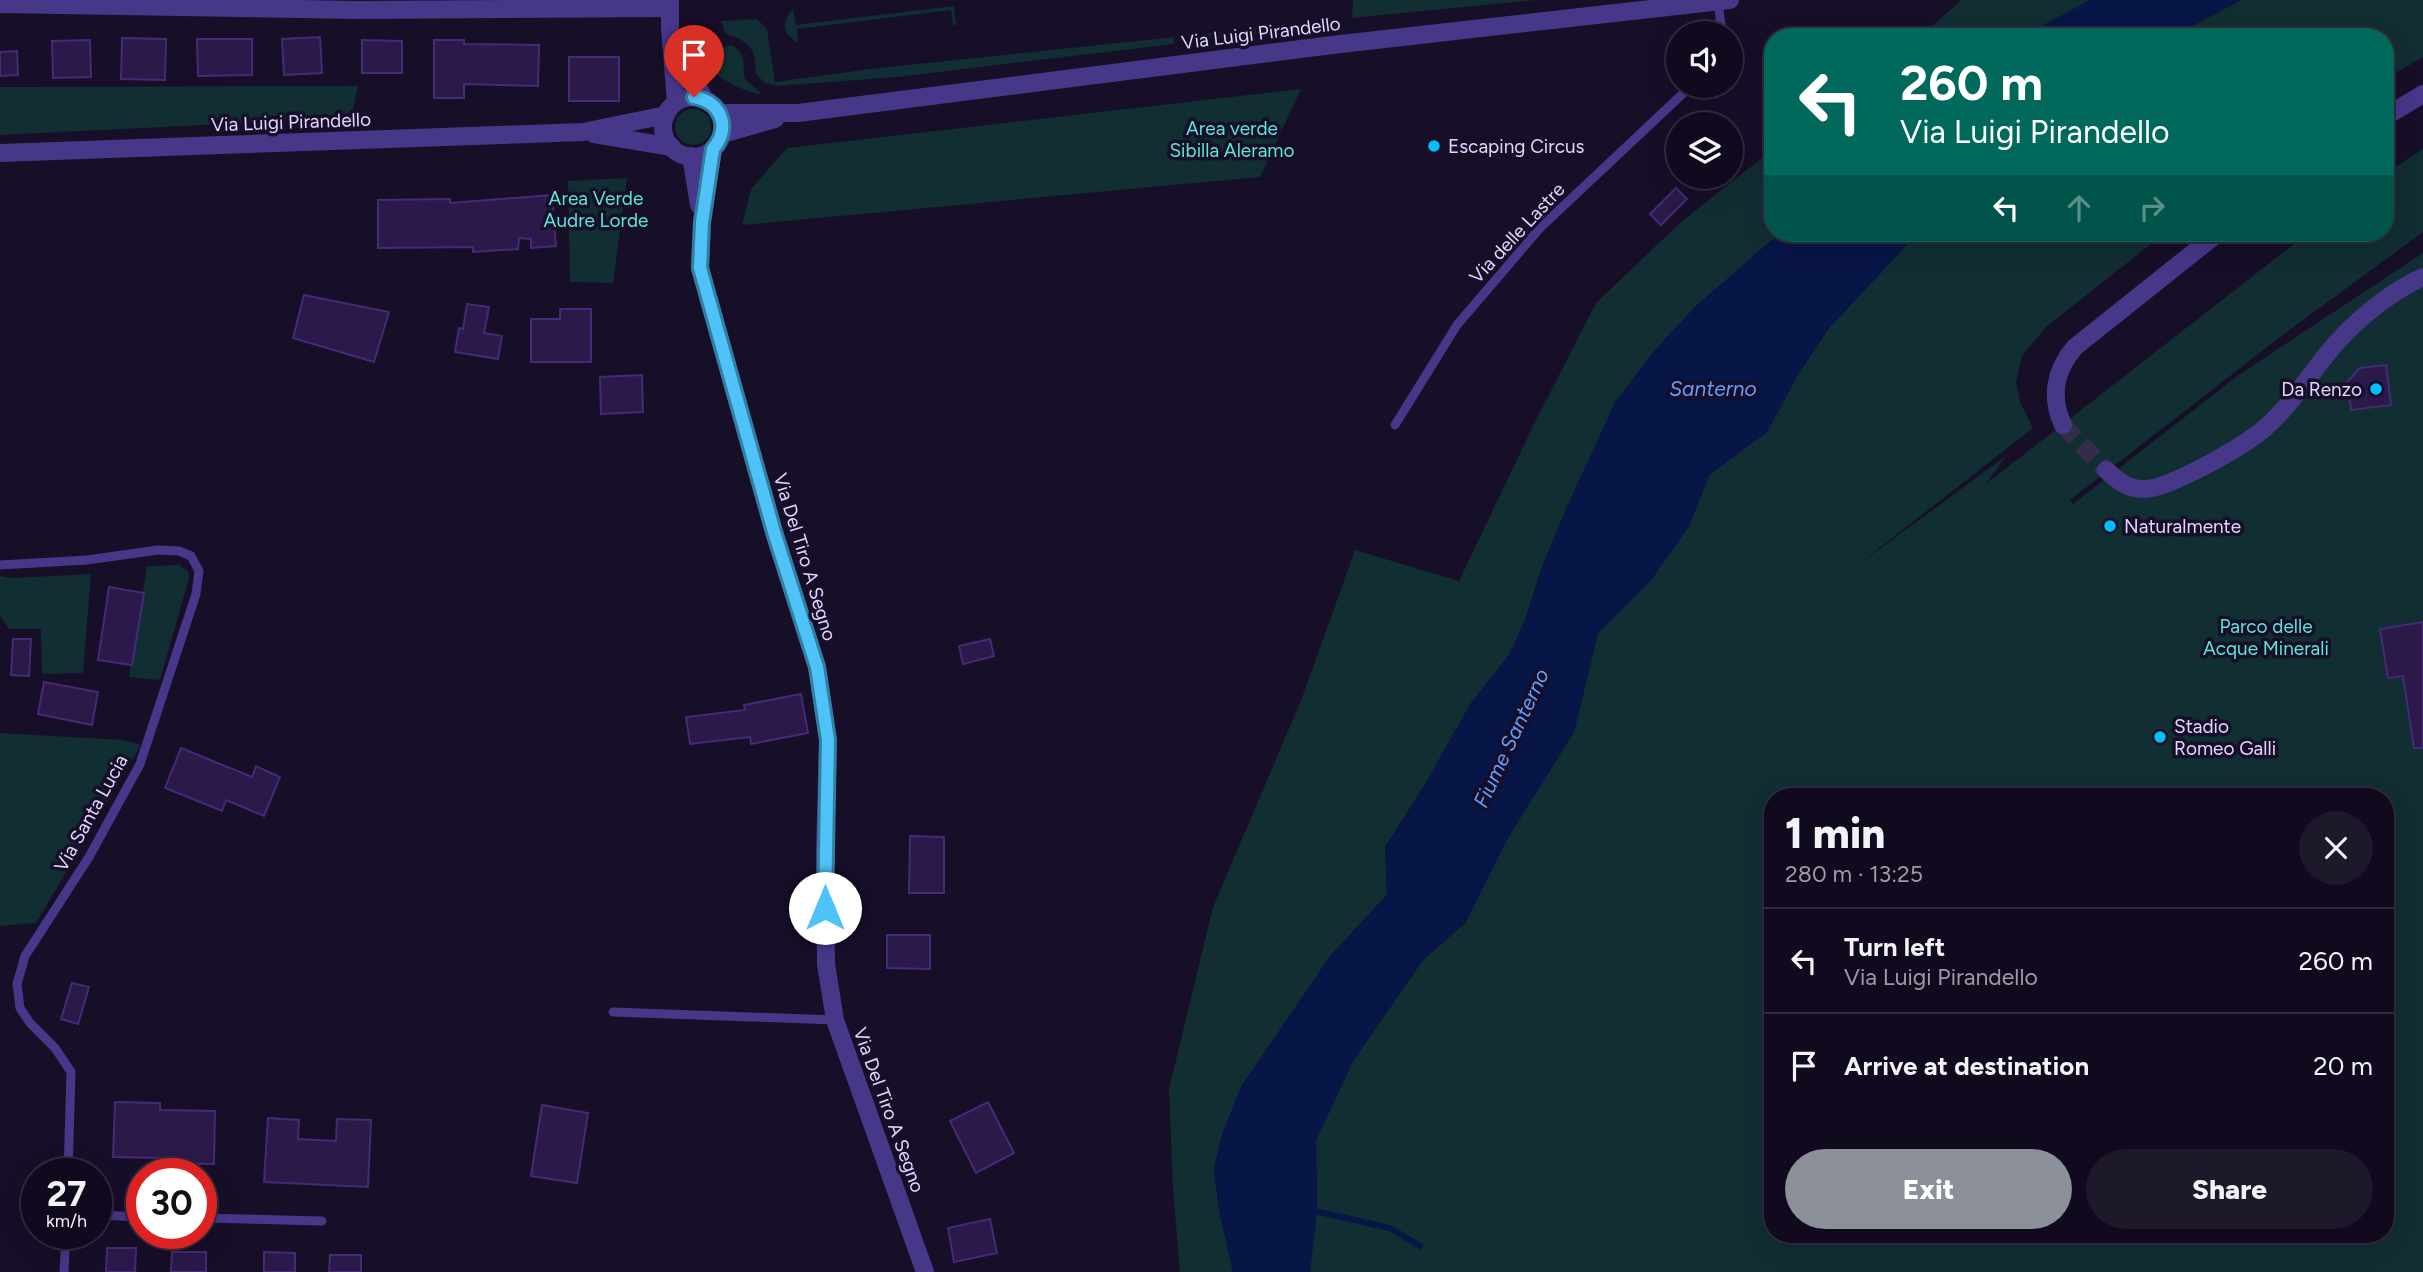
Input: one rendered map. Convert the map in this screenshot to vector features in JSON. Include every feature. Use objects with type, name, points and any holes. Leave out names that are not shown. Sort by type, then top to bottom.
[{"type":"street","name":"Via Luigi Pirandello","points":[[720,113],[798,113],[1319,47],[1724,1]]},
{"type":"street","points":[[0,4],[357,10],[670,4],[671,109],[664,132],[672,148]]},
{"type":"street","points":[[670,28],[704,99],[720,113],[723,120],[718,142]]},
{"type":"street","points":[[2394,112],[2423,94]]},
{"type":"street","name":"Via Luigi Pirandello","points":[[583,132],[671,109],[685,98],[704,99]]},
{"type":"street","name":"Via Luigi Pirandello","points":[[0,153],[583,132],[672,148],[698,156],[718,142],[798,113]]},
{"type":"street","name":"Via Del Tiro A Segno","points":[[718,142],[702,222],[700,268],[774,532],[817,667],[828,740],[826,964],[835,1020],[925,1272]]},
{"type":"street","name":"Via Del Tiro A Segno","points":[[691,156],[702,222]]},
{"type":"street","points":[[2063,425],[2056,410],[2056,386],[2066,358],[2075,347],[2207,242]]},
{"type":"street","points":[[2106,470],[2120,483],[2144,489],[2153,488],[2169,483],[2237,448],[2277,416],[2338,341],[2353,327],[2399,290],[2423,277]]},
{"type":"lane","points":[[1723,21],[1724,1]]},
{"type":"lane","name":"Via delle Lastre","points":[[1395,425],[1457,326],[1540,228],[1678,98]]},
{"type":"lane","name":"Via Santa Lucia","points":[[0,565],[87,560],[158,550],[179,551],[191,556],[200,570],[196,594],[140,764],[89,858],[25,956],[17,984],[20,1008],[30,1023],[55,1048],[71,1072],[68,1158]]},
{"type":"lane","points":[[613,1012],[835,1020]]},
{"type":"lane","points":[[217,1218],[322,1221]]},
{"type":"lane","points":[[64,1272],[65,1249]]},
{"type":"green space","points":[[1353,0],[1536,0],[1352,18]]},
{"type":"green space","points":[[1961,0],[2090,0],[2039,28],[1930,28]]},
{"type":"green space","points":[[2241,0],[2423,0],[2423,57],[2394,74],[2394,28],[2188,28]]},
{"type":"green space","points":[[954,6],[956,25],[953,25],[951,10],[797,29],[798,43],[785,28],[786,19],[793,9],[796,25]]},
{"type":"green space","points":[[757,19],[767,29],[775,82],[870,69],[1174,37],[1174,44],[897,77],[776,86],[765,83],[756,74],[752,50],[742,41],[725,33],[721,21]]},
{"type":"green space","points":[[1316,22],[1316,27],[1189,42],[1189,35]]},
{"type":"green space","points":[[730,45],[741,54],[745,79],[762,94],[744,90],[726,80],[709,68],[697,54]]},
{"type":"green space","points":[[358,86],[351,118],[0,135],[0,87]]},
{"type":"green space","name":"Area verde Sibilla Aleramo","points":[[1301,89],[1260,177],[742,225],[751,189],[787,148]]},
{"type":"green space","points":[[693,109],[706,114],[711,127],[706,140],[693,145],[680,140],[675,127],[680,114]]},
{"type":"green space","name":"Parco delle Acque Minerali","points":[[2423,149],[2423,232],[2284,334],[2070,500],[2073,504],[2240,374],[2423,253],[2423,1272],[1310,1272],[1317,1209],[1316,1140],[1353,1061],[1423,960],[1466,922],[1509,836],[1574,732],[1598,633],[1651,580],[1689,526],[1709,475],[1767,432],[1797,376],[1829,328],[1910,242],[2154,242],[2046,327],[2022,356],[2016,382],[2020,402],[2033,428],[1859,564],[2006,456],[1986,484],[2296,242],[2394,242],[2394,168]]},
{"type":"green space","points":[[1764,156],[1764,242],[1770,242],[1695,307],[1616,401],[1567,507],[1541,570],[1524,623],[1509,655],[1471,703],[1424,786],[1385,847],[1387,895],[1331,955],[1241,1087],[1222,1135],[1214,1168],[1219,1210],[1233,1272],[1180,1272],[1169,1089],[1213,907],[1302,698],[1355,550],[1459,581],[1534,424],[1596,303],[1681,222],[1723,189],[1743,189],[1743,173]]},
{"type":"green space","name":"Area Verde Audre Lorde","points":[[627,178],[613,283],[570,282],[568,181]]},
{"type":"green space","points":[[179,565],[188,571],[189,578],[160,680],[129,677],[147,566]]},
{"type":"green space","points":[[91,574],[83,673],[42,674],[41,629],[9,629],[0,615],[0,576],[13,578]]},
{"type":"green space","points":[[0,733],[123,740],[141,745],[36,923],[0,926]]},
{"type":"water","points":[[2090,0],[2241,0],[2188,28],[2039,28]]},
{"type":"water","name":"Santerno","points":[[1770,242],[1910,242],[1829,328],[1797,376],[1767,432],[1709,475],[1689,526],[1651,580],[1598,633],[1574,732],[1509,836],[1466,922],[1423,960],[1353,1061],[1316,1140],[1317,1209],[1310,1272],[1233,1272],[1219,1210],[1214,1168],[1222,1135],[1241,1087],[1331,955],[1387,895],[1385,848],[1471,703],[1509,655],[1524,623],[1541,570],[1567,507],[1616,401],[1654,351],[1695,307]]},
{"type":"building","points":[[320,37],[322,73],[284,75],[282,39]]},
{"type":"building","points":[[122,38],[166,39],[165,80],[121,79]]},
{"type":"building","points":[[197,39],[252,39],[252,75],[198,76]]},
{"type":"building","points":[[90,40],[91,77],[53,78],[52,41]]},
{"type":"building","points":[[362,40],[402,41],[402,73],[362,73]]},
{"type":"building","points":[[434,40],[464,40],[464,44],[539,45],[538,86],[464,84],[464,98],[434,98]]},
{"type":"building","points":[[17,51],[18,75],[0,76],[0,52]]},
{"type":"building","points":[[569,57],[619,57],[619,101],[569,101]]},
{"type":"building","points":[[1675,189],[1687,199],[1661,225],[1650,214]]},
{"type":"building","points":[[552,195],[556,246],[531,248],[531,239],[519,238],[518,249],[473,252],[473,247],[378,248],[378,200],[450,199],[450,203]]},
{"type":"building","points":[[304,295],[389,312],[374,362],[293,338]]},
{"type":"building","points":[[467,304],[489,307],[484,333],[502,336],[498,359],[455,352],[459,328],[463,329]]},
{"type":"building","points":[[560,309],[591,309],[591,362],[531,362],[531,319],[560,319]]},
{"type":"building","points":[[2386,365],[2391,405],[2351,410],[2348,381],[2360,368]]},
{"type":"building","points":[[642,375],[643,412],[601,414],[600,377]]},
{"type":"building","points":[[109,587],[144,593],[132,665],[98,660]]},
{"type":"building","points":[[2423,622],[2423,748],[2414,748],[2403,676],[2388,678],[2380,629]]},
{"type":"building","points":[[13,639],[31,639],[29,676],[11,675]]},
{"type":"building","points":[[990,639],[994,656],[963,664],[959,646]]},
{"type":"building","points":[[44,682],[98,692],[92,725],[38,714]]},
{"type":"building","points":[[801,694],[808,733],[751,744],[750,737],[690,744],[686,717],[745,710],[744,705]]},
{"type":"building","points":[[181,748],[252,777],[256,766],[280,777],[264,816],[226,800],[222,811],[165,788]]},
{"type":"building","points":[[910,836],[944,837],[944,893],[909,893]]},
{"type":"building","points":[[887,935],[930,935],[930,969],[887,968]]},
{"type":"building","points":[[72,983],[89,987],[78,1024],[61,1019]]},
{"type":"building","points":[[115,1102],[160,1103],[160,1110],[215,1111],[214,1158],[113,1157]]},
{"type":"building","points":[[988,1102],[1014,1153],[976,1173],[950,1121]]},
{"type":"building","points":[[542,1105],[588,1113],[577,1183],[531,1176]]},
{"type":"building","points":[[268,1118],[299,1120],[298,1139],[336,1141],[337,1119],[371,1120],[368,1187],[264,1182]]},
{"type":"building","points":[[990,1219],[997,1253],[954,1262],[948,1228]]},
{"type":"building","points":[[107,1249],[136,1249],[135,1272],[106,1272]]},
{"type":"building","points":[[172,1252],[206,1252],[206,1272],[171,1272]]},
{"type":"building","points":[[264,1252],[295,1253],[295,1272],[264,1272]]},
{"type":"building","points":[[330,1255],[361,1255],[361,1272],[329,1272]]},
{"type":"waterway","points":[[1310,1210],[1390,1228],[1420,1246]]},
{"type":"tunnel","points":[[2063,425],[2106,470]]},
{"type":"place","name":"Escaping Circus","points":[[1434,146]]},
{"type":"place","name":"Da Renzo","points":[[2376,389]]},
{"type":"place","name":"Naturalmente","points":[[2110,526]]},
{"type":"place","name":"Stadio Romeo Galli","points":[[2160,737]]},
{"type":"route","points":[[694,97],[710,102],[723,120],[722,134],[713,149],[702,222],[700,268],[774,532],[817,667],[828,740],[825,908]]},
{"type":"water label","name":"Fiume Santerno","points":[[1511,738]]}]
